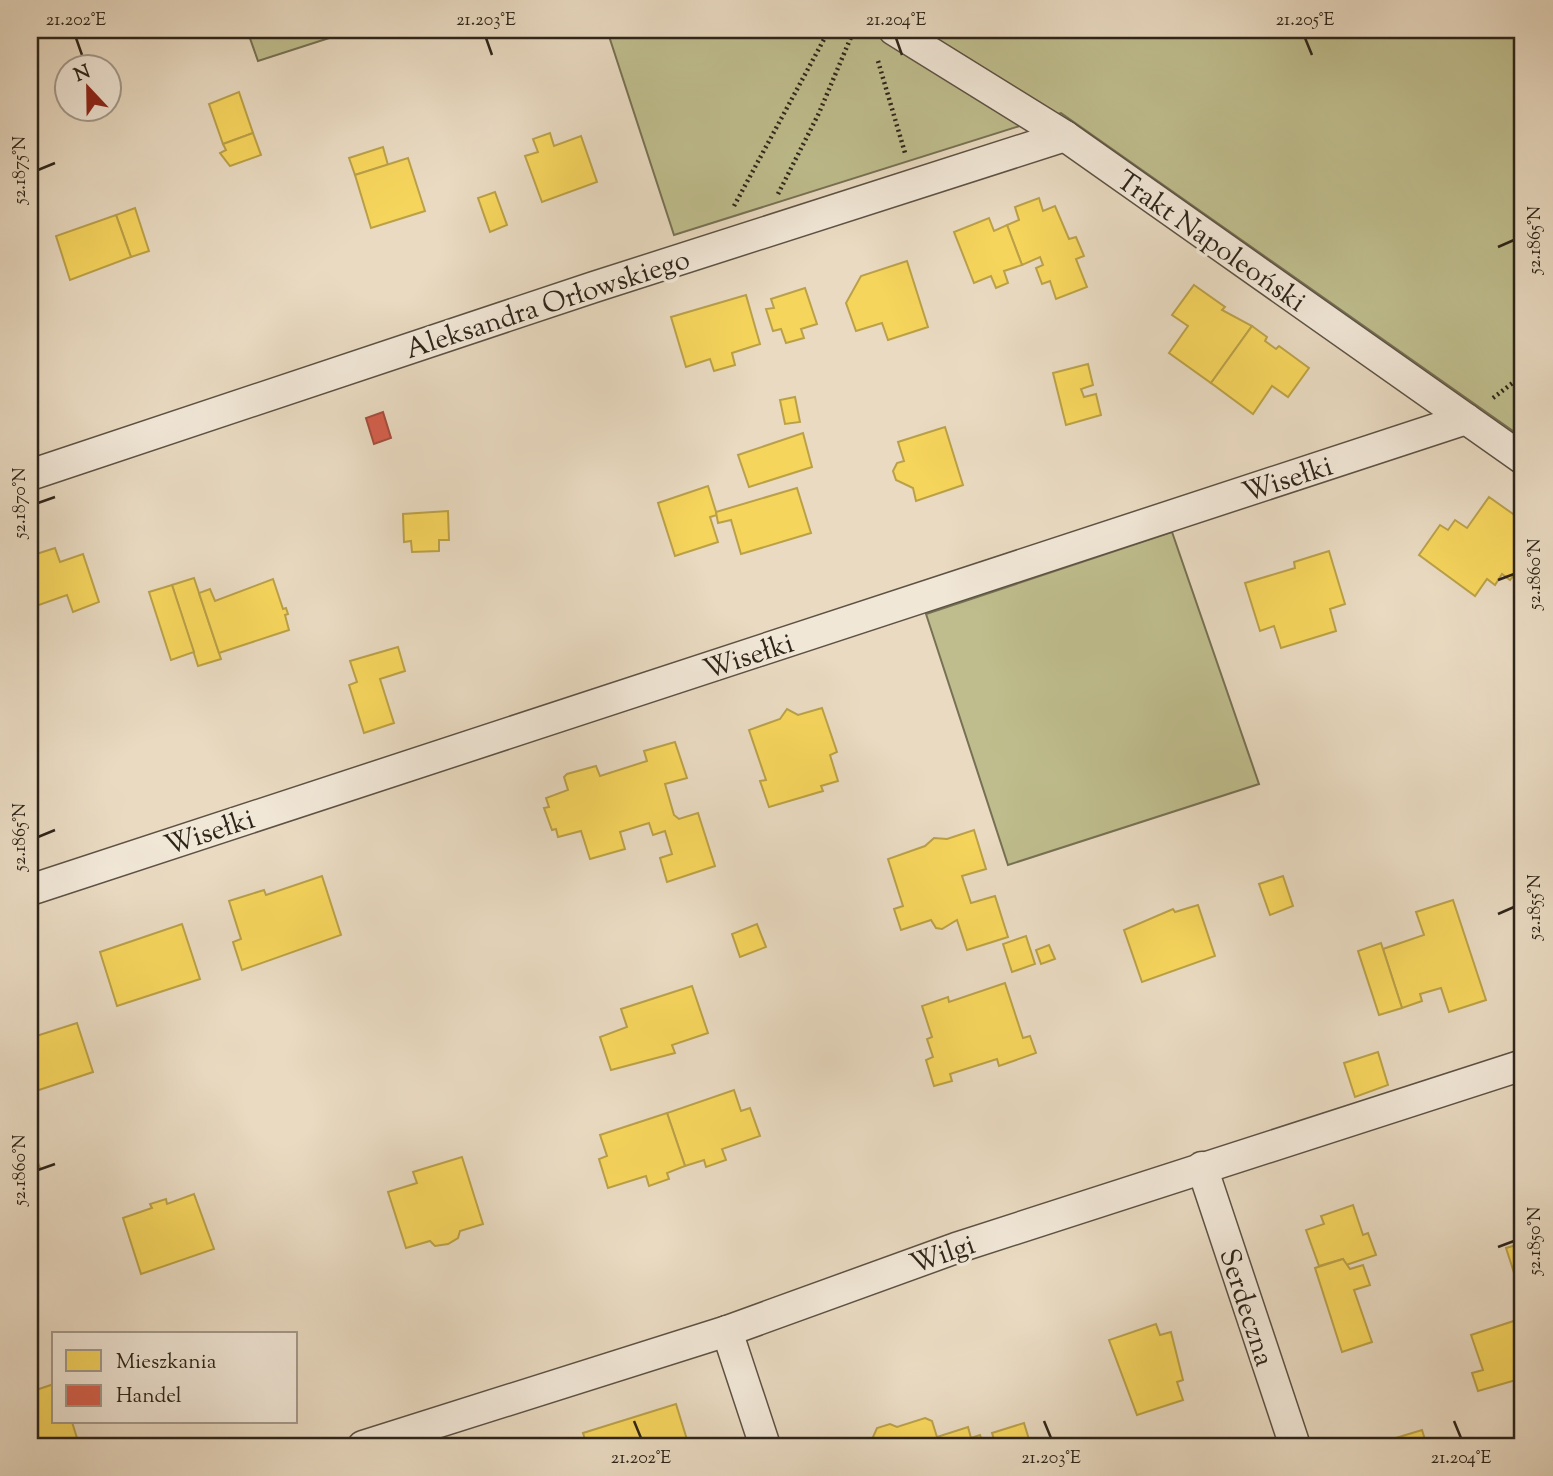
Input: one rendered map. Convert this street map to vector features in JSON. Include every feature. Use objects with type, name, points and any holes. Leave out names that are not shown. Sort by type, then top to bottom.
[{"type":"street","name":"Trakt Napoleoński","points":[[894,30],[1065,136],[1523,459]]},
{"type":"street","name":"Aleksandra Orłowskiego","points":[[30,475],[757,234],[1065,136]]},
{"type":"street","name":"Wisełki","points":[[30,890],[1466,419]]},
{"type":"street","name":"Wilgi","points":[[363,1446],[727,1331],[956,1248],[1523,1065]]},
{"type":"street","name":"Serdeczna","points":[[1202,1167],[1295,1446]]},
{"type":"street","points":[[727,1331],[765,1446]]},
{"type":"path","points":[[710,250],[829,30]]},
{"type":"path","points":[[757,234],[819,113],[855,30]]},
{"type":"path","points":[[876,55],[914,184]]},
{"type":"shaded area","points":[[247,30],[354,30],[258,61]]},
{"type":"shaded area","points":[[607,30],[1523,30],[1523,438],[1061,113],[674,235]]},
{"type":"shaded area","points":[[1172,532],[1259,784],[1008,865],[926,614]]},
{"type":"building: Mieszkania","points":[[239,92],[253,133],[223,144],[209,104]]},
{"type":"building: Mieszkania","points":[[253,133],[261,155],[230,166],[220,153],[226,150],[223,144]]},
{"type":"building: Mieszkania","points":[[550,133],[554,146],[581,136],[597,182],[542,202],[525,156],[538,152],[533,139]]},
{"type":"building: Mieszkania","points":[[383,147],[388,165],[355,175],[349,158]]},
{"type":"building: Mieszkania","points":[[408,158],[425,211],[371,228],[355,175]]},
{"type":"building: Mieszkania","points":[[495,192],[507,225],[490,232],[478,198]]},
{"type":"building: Mieszkania","points":[[1039,198],[1043,211],[1055,206],[1069,239],[1076,237],[1084,256],[1076,259],[1087,287],[1056,299],[1050,281],[1042,284],[1036,268],[1043,265],[1040,257],[1022,265],[1007,225],[1019,220],[1015,207]]},
{"type":"building: Mieszkania","points":[[135,208],[149,251],[131,257],[116,215]]},
{"type":"building: Mieszkania","points":[[116,215],[131,257],[70,280],[56,236]]},
{"type":"building: Mieszkania","points":[[989,218],[994,231],[1007,225],[1022,265],[1004,271],[1008,283],[996,288],[991,276],[974,283],[954,232]]},
{"type":"building: Mieszkania","points":[[907,261],[928,327],[888,340],[882,323],[856,331],[846,303],[861,276]]},
{"type":"building: Mieszkania","points":[[1194,285],[1225,307],[1222,310],[1252,326],[1211,383],[1169,353],[1188,326],[1172,315]]},
{"type":"building: Mieszkania","points":[[805,288],[817,324],[801,329],[804,338],[786,343],[781,329],[773,331],[766,309],[774,308],[771,299]]},
{"type":"building: Mieszkania","points":[[746,295],[760,344],[732,353],[735,365],[714,371],[710,359],[686,367],[671,317]]},
{"type":"building: Mieszkania","points":[[1252,326],[1267,337],[1265,341],[1276,349],[1279,346],[1309,368],[1288,397],[1272,386],[1253,414],[1211,383]]},
{"type":"building: Mieszkania","points":[[1088,364],[1093,385],[1081,389],[1084,397],[1096,394],[1101,415],[1066,425],[1053,373]]},
{"type":"building: Mieszkania","points":[[795,397],[800,422],[785,424],[780,400]]},
{"type":"building: Mieszkania","points":[[945,427],[963,485],[916,501],[913,488],[896,480],[893,471],[897,463],[904,461],[898,442]]},
{"type":"building: Mieszkania","points":[[803,433],[812,467],[749,487],[738,455]]},
{"type":"building: Mieszkania","points":[[708,486],[717,515],[710,517],[718,542],[675,556],[658,503]]},
{"type":"building: Mieszkania","points":[[797,488],[811,533],[741,554],[731,520],[718,523],[716,512]]},
{"type":"building: Mieszkania","points":[[1489,497],[1523,521],[1523,538],[1518,544],[1523,548],[1523,563],[1510,580],[1502,574],[1495,585],[1487,579],[1475,596],[1419,555],[1440,525],[1448,530],[1455,520],[1467,528]]},
{"type":"building: Mieszkania","points":[[448,511],[449,540],[439,540],[439,551],[412,552],[411,541],[404,542],[403,514]]},
{"type":"building: Mieszkania","points":[[55,548],[60,562],[83,554],[99,602],[73,612],[67,595],[30,608],[30,556]]},
{"type":"building: Mieszkania","points":[[1329,551],[1345,604],[1330,609],[1336,631],[1281,648],[1274,626],[1260,631],[1245,583],[1295,568],[1294,562]]},
{"type":"building: Mieszkania","points":[[194,578],[221,659],[198,666],[172,585]]},
{"type":"building: Mieszkania","points":[[273,579],[283,609],[286,608],[288,614],[285,615],[289,630],[219,653],[199,593],[210,589],[215,601]]},
{"type":"building: Mieszkania","points":[[172,585],[194,652],[171,660],[149,592]]},
{"type":"building: Mieszkania","points":[[30,608],[36,623],[30,625]]},
{"type":"building: Mieszkania","points":[[398,647],[405,671],[380,679],[394,723],[364,733],[349,685],[357,682],[350,661]]},
{"type":"building: Mieszkania","points":[[822,708],[837,752],[830,755],[838,781],[821,786],[823,791],[769,807],[760,781],[766,780],[749,730],[780,719],[787,709],[798,715]]},
{"type":"building: Mieszkania","points":[[675,742],[687,778],[665,784],[674,815],[679,819],[698,813],[715,866],[667,882],[660,858],[672,854],[665,831],[653,835],[649,823],[620,832],[625,849],[590,859],[581,831],[558,837],[556,829],[552,830],[544,808],[549,807],[546,798],[568,790],[564,777],[567,774],[596,766],[600,776],[647,761],[644,751]]},
{"type":"building: Mieszkania","points":[[974,830],[986,869],[962,876],[971,903],[995,896],[1008,937],[967,950],[957,920],[942,929],[936,928],[931,920],[901,930],[894,909],[903,906],[888,859],[925,846],[934,838],[947,839]]},
{"type":"building: Mieszkania","points":[[322,876],[341,935],[242,970],[233,942],[241,939],[229,901],[264,890],[266,895]]},
{"type":"building: Mieszkania","points":[[1283,876],[1293,906],[1270,915],[1259,884]]},
{"type":"building: Mieszkania","points":[[1453,900],[1486,1000],[1449,1012],[1441,988],[1420,994],[1422,1001],[1402,1008],[1383,949],[1424,935],[1416,912]]},
{"type":"building: Mieszkania","points":[[1198,905],[1215,956],[1142,982],[1124,930],[1173,909],[1175,912]]},
{"type":"building: Mieszkania","points":[[182,924],[200,979],[117,1006],[100,952]]},
{"type":"building: Mieszkania","points":[[757,924],[766,947],[740,957],[732,934]]},
{"type":"building: Mieszkania","points":[[1026,936],[1035,964],[1012,972],[1003,944]]},
{"type":"building: Mieszkania","points":[[1381,943],[1402,1008],[1379,1015],[1358,951]]},
{"type":"building: Mieszkania","points":[[1049,945],[1055,959],[1041,964],[1036,950]]},
{"type":"building: Mieszkania","points":[[1005,983],[1023,1038],[1030,1036],[1036,1053],[999,1066],[997,1059],[950,1074],[952,1081],[934,1086],[926,1060],[933,1057],[927,1039],[932,1037],[922,1006],[948,997],[949,1002]]},
{"type":"building: Mieszkania","points":[[692,986],[708,1033],[672,1045],[675,1053],[611,1070],[600,1037],[627,1027],[621,1009]]},
{"type":"building: Mieszkania","points":[[77,1023],[93,1072],[36,1091],[30,1073],[30,1038]]},
{"type":"building: Mieszkania","points":[[1378,1052],[1388,1085],[1355,1097],[1344,1063]]},
{"type":"building: Mieszkania","points":[[734,1090],[741,1111],[750,1108],[760,1136],[722,1149],[726,1160],[706,1167],[704,1160],[685,1166],[667,1113]]},
{"type":"building: Mieszkania","points":[[667,1113],[685,1166],[667,1173],[669,1179],[649,1186],[646,1176],[608,1188],[599,1159],[607,1156],[600,1135]]},
{"type":"building: Mieszkania","points":[[30,1143],[40,1168],[30,1172]]},
{"type":"building: Mieszkania","points":[[462,1157],[483,1224],[460,1231],[458,1238],[448,1244],[435,1246],[430,1241],[406,1248],[388,1192],[417,1183],[413,1172]]},
{"type":"building: Mieszkania","points":[[194,1194],[214,1249],[141,1274],[123,1218],[152,1208],[150,1204],[166,1199],[167,1204]]},
{"type":"building: Mieszkania","points":[[1353,1205],[1363,1235],[1368,1233],[1376,1255],[1346,1265],[1343,1259],[1319,1266],[1306,1230],[1324,1224],[1321,1216]]},
{"type":"building: Mieszkania","points":[[1523,1243],[1523,1283],[1518,1285],[1506,1248]]},
{"type":"building: Mieszkania","points":[[1343,1259],[1350,1269],[1363,1265],[1370,1285],[1354,1290],[1372,1342],[1342,1352],[1315,1268]]},
{"type":"building: Mieszkania","points":[[1523,1318],[1523,1378],[1478,1391],[1472,1373],[1483,1370],[1471,1335]]},
{"type":"building: Mieszkania","points":[[1156,1324],[1160,1335],[1171,1332],[1183,1380],[1177,1382],[1183,1400],[1137,1415],[1109,1340]]},
{"type":"building: Mieszkania","points":[[52,1385],[52,1424],[73,1424],[77,1438],[50,1446],[30,1446],[30,1392]]},
{"type":"building: Mieszkania","points":[[676,1404],[689,1446],[587,1446],[583,1433]]},
{"type":"building: Mieszkania","points":[[925,1418],[932,1421],[937,1437],[968,1427],[971,1438],[980,1435],[984,1446],[865,1446],[875,1443],[873,1437],[877,1428],[890,1424],[897,1427]]},
{"type":"building: Mieszkania","points":[[1024,1423],[1031,1446],[996,1446],[992,1433]]},
{"type":"building: Mieszkania","points":[[1422,1430],[1427,1446],[1388,1446],[1386,1441]]},
{"type":"building: Handel","points":[[383,412],[391,438],[374,444],[366,418]]}]
